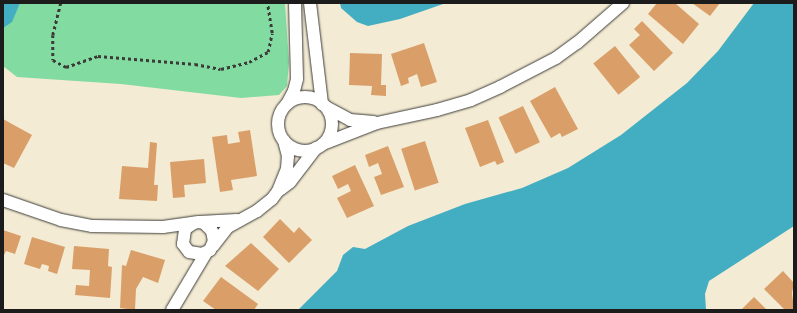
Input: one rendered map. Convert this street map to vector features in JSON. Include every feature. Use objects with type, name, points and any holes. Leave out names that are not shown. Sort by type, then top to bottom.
[{"type":"street","points":[[172,310],[192,274],[220,235],[237,220],[257,211],[272,199],[278,191],[287,169],[288,156],[278,126],[279,118],[294,91],[297,79],[294,3]]},
{"type":"street","points":[[278,191],[290,182],[328,138],[332,122],[324,105],[310,3]]},
{"type":"street","points":[[284,141],[299,150],[320,146],[377,122],[464,102],[506,84],[578,43],[623,3]]},
{"type":"street","points":[[287,104],[300,98],[315,100],[350,120],[377,122]]},
{"type":"street","points":[[3,200],[61,220],[92,226],[163,227],[237,220]]},
{"type":"street","points":[[196,223],[212,231],[209,250]]},
{"type":"street","points":[[192,274],[182,234],[196,223]]},
{"type":"street","points":[[163,227],[177,237],[187,250],[198,255],[209,250]]},
{"type":"path","points":[[61,3],[53,35],[53,60],[66,67],[98,56],[195,64],[221,70],[249,62],[268,52],[272,33],[267,3]]},
{"type":"green space","points":[[3,3],[285,3],[289,62],[287,86],[279,95],[241,98],[121,84],[17,77],[3,66]]},
{"type":"water","points":[[3,3],[20,3],[12,22],[3,28]]},
{"type":"water","points":[[340,3],[446,3],[400,19],[368,26],[357,22],[341,8]]},
{"type":"water","points":[[754,3],[794,3],[794,226],[709,281],[705,294],[706,310],[298,310],[337,271],[343,255],[353,247],[365,249],[408,226],[465,204],[522,188],[568,168],[621,135],[687,83],[718,51]]},
{"type":"building","points":[[657,3],[675,3],[699,24],[683,44],[648,14]]},
{"type":"building","points":[[692,3],[720,3],[710,16]]},
{"type":"building","points":[[642,21],[673,53],[654,71],[629,45],[640,35],[634,29]]},
{"type":"building","points":[[424,43],[437,82],[421,87],[417,74],[408,78],[409,83],[401,86],[391,54]]},
{"type":"building","points":[[615,46],[640,77],[618,95],[593,64]]},
{"type":"building","points":[[350,53],[382,54],[381,85],[386,85],[386,96],[371,95],[372,86],[349,85]]},
{"type":"building","points":[[555,87],[578,129],[562,137],[560,133],[551,138],[530,101]]},
{"type":"building","points":[[523,106],[540,142],[515,154],[499,117]]},
{"type":"building","points":[[3,119],[32,135],[14,168],[3,163]]},
{"type":"building","points":[[488,120],[504,162],[497,165],[495,161],[480,167],[465,128]]},
{"type":"building","points":[[250,130],[257,176],[231,180],[233,190],[220,192],[212,137],[227,135],[228,144],[240,142],[238,132]]},
{"type":"building","points":[[425,141],[439,183],[415,191],[401,149]]},
{"type":"building","points":[[150,142],[157,143],[154,185],[158,185],[157,201],[119,199],[122,166],[148,168]]},
{"type":"building","points":[[388,146],[404,187],[381,195],[374,177],[382,174],[378,163],[369,167],[365,155]]},
{"type":"building","points":[[204,159],[206,183],[184,185],[185,197],[173,198],[170,162]]},
{"type":"building","points":[[355,165],[374,206],[347,218],[337,198],[351,191],[348,184],[338,189],[332,176]]},
{"type":"building","points":[[280,219],[294,233],[299,227],[312,240],[289,263],[263,237]]},
{"type":"building","points":[[3,230],[21,236],[15,254],[6,251],[3,257]]},
{"type":"building","points":[[32,237],[65,247],[57,274],[48,271],[49,266],[42,264],[40,269],[24,264]]},
{"type":"building","points":[[251,243],[279,269],[258,291],[225,266]]},
{"type":"building","points":[[74,246],[109,249],[108,266],[112,267],[110,298],[75,295],[76,285],[89,286],[90,270],[72,269]]},
{"type":"building","points":[[131,250],[165,260],[158,283],[143,277],[136,289],[135,310],[120,308],[122,265],[126,266]]},
{"type":"building","points":[[783,271],[794,283],[792,293],[794,310],[785,310],[764,289]]},
{"type":"building","points":[[221,277],[258,304],[254,310],[216,310],[203,301]]},
{"type":"building","points":[[754,297],[767,310],[741,310]]}]
